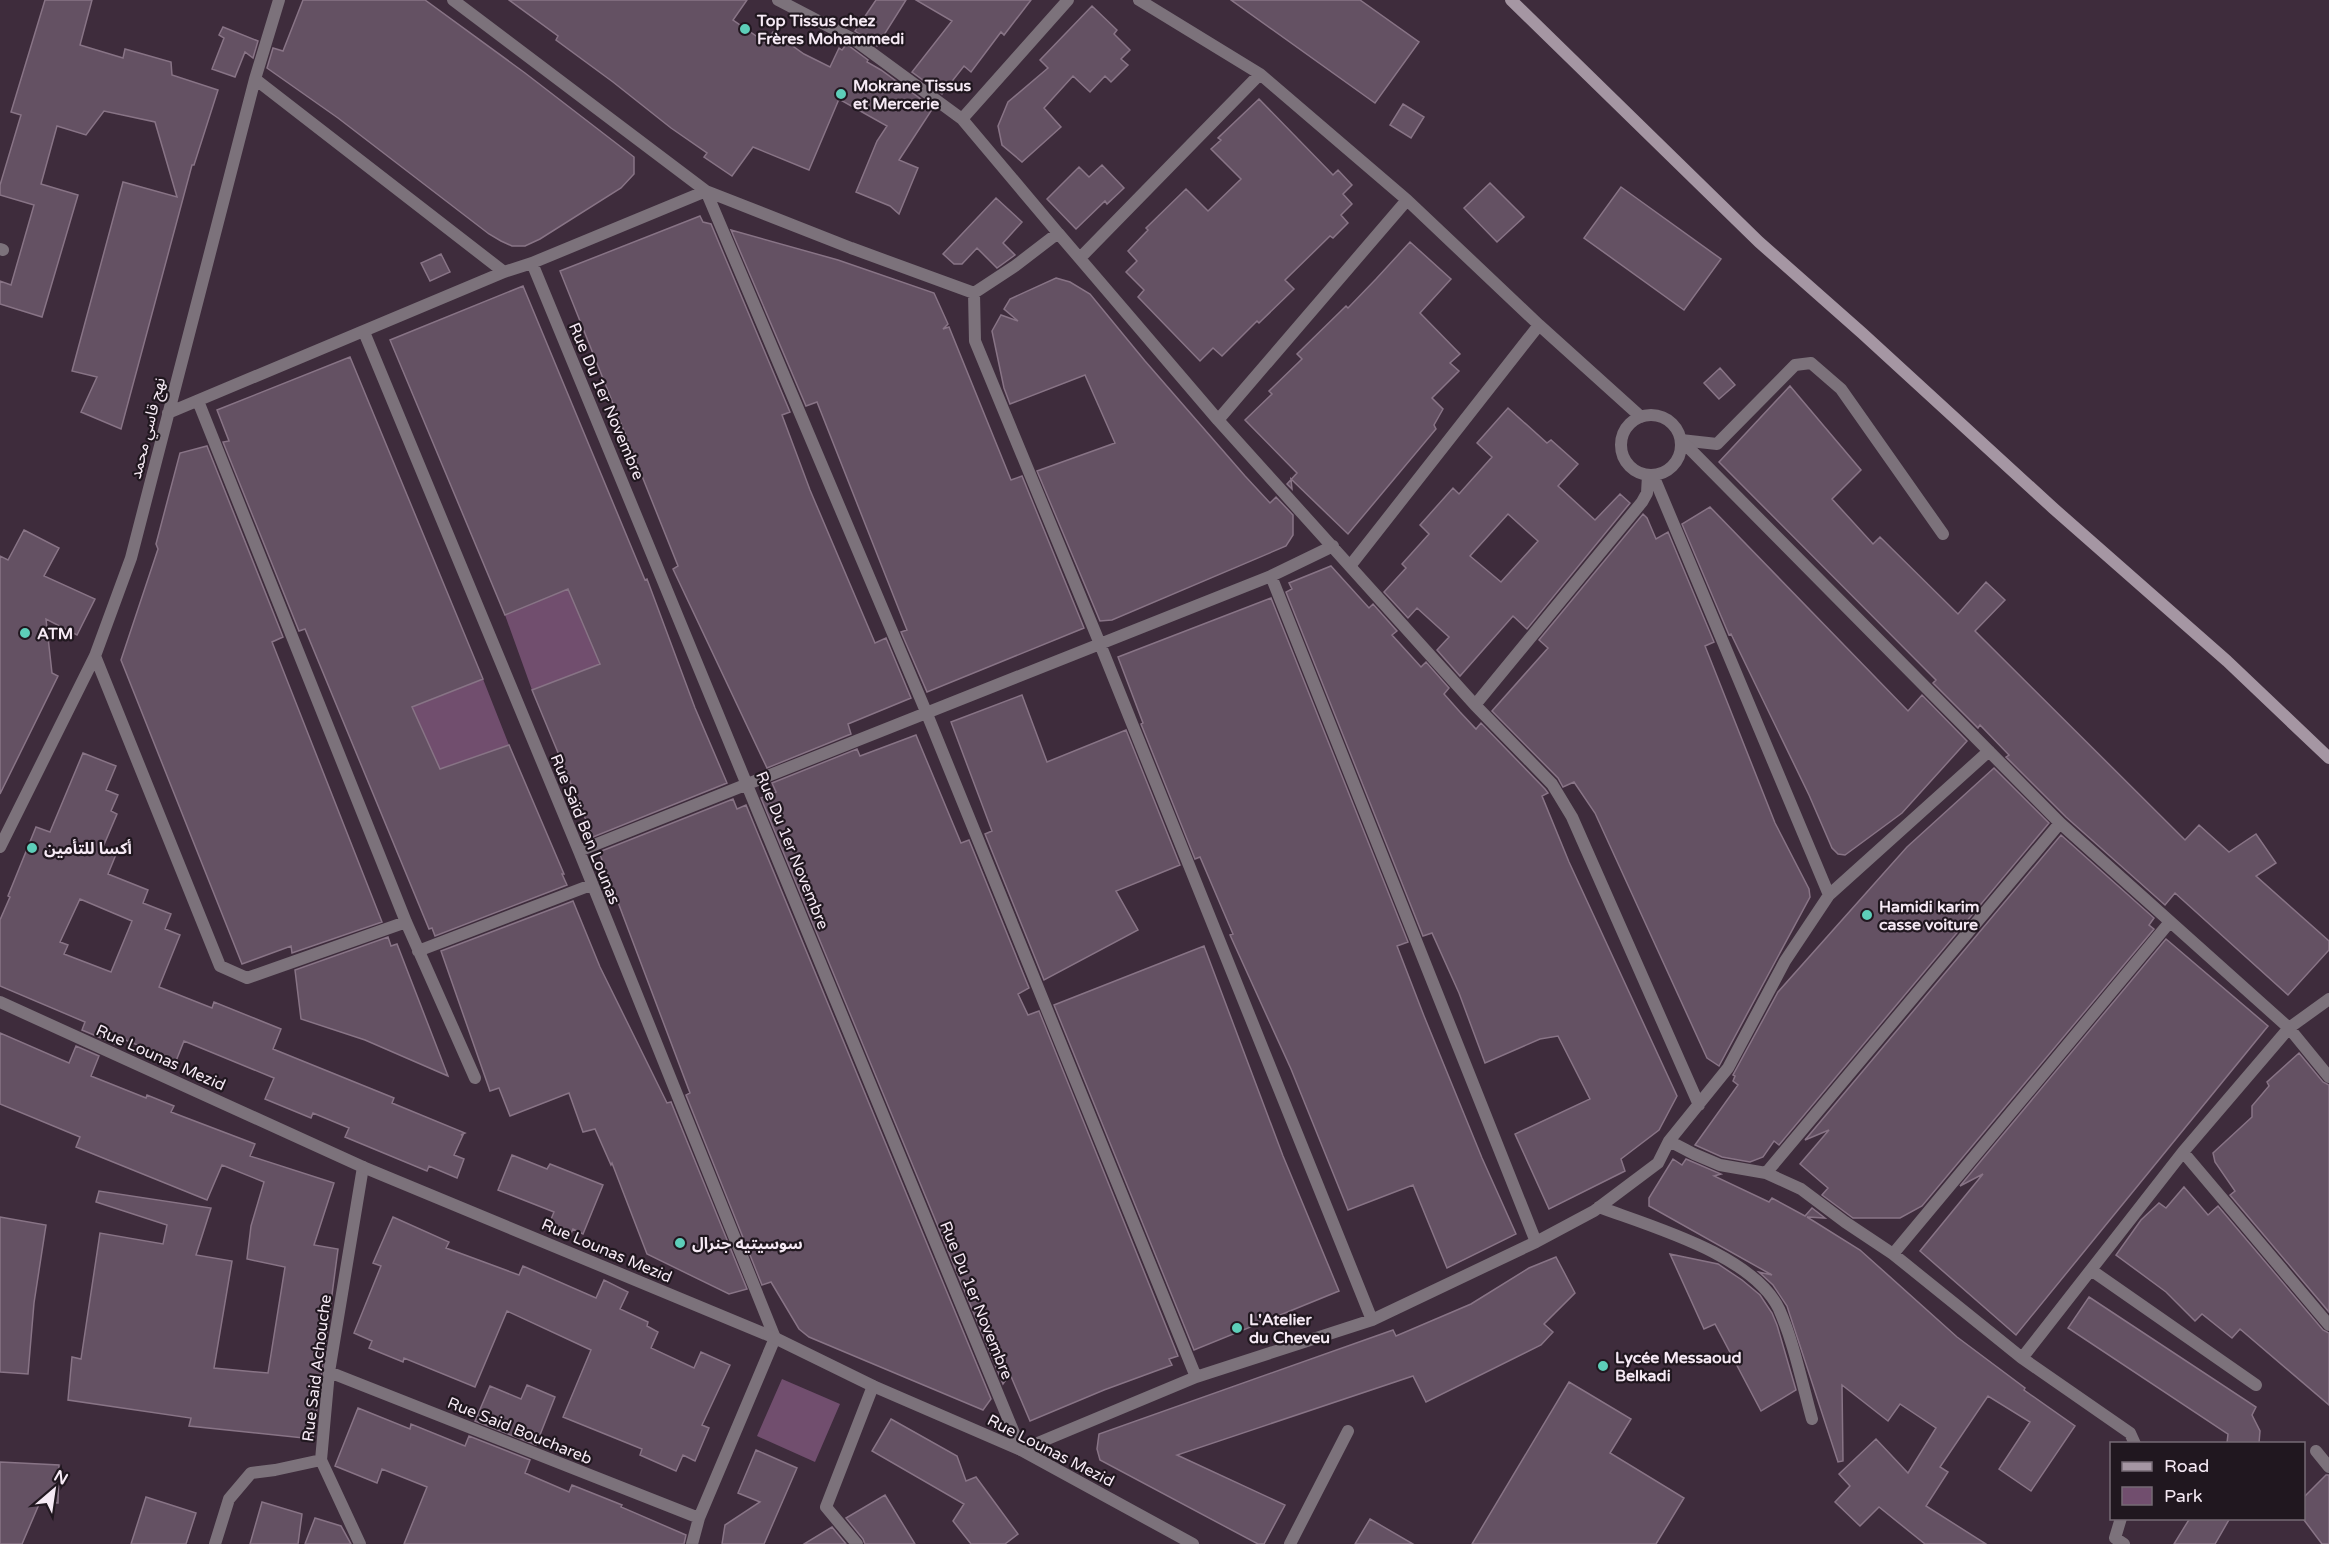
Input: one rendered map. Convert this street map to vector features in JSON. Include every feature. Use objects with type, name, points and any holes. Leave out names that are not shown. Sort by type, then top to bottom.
[{"type":"main road","points":[[1511,0],[1760,242],[2053,508],[2227,661],[2329,758]]},
{"type":"street","name":"نهج قاسي محمد","points":[[0,848],[95,656],[131,558],[255,79],[279,0]]},
{"type":"street","points":[[453,0],[706,190],[851,248],[974,293]]},
{"type":"street","points":[[778,0],[853,39],[962,119],[1218,420],[1475,705],[1552,784],[1572,817],[1699,1105]]},
{"type":"street","points":[[791,0],[802,14]]},
{"type":"street","points":[[962,119],[1068,0]]},
{"type":"street","points":[[1139,0],[1260,74],[1407,200],[1539,325],[1641,417]]},
{"type":"street","points":[[1080,258],[1260,74]]},
{"type":"street","points":[[255,79],[504,272]]},
{"type":"street","points":[[168,412],[706,190]]},
{"type":"street","points":[[706,190],[927,714],[1196,1377]]},
{"type":"street","points":[[1218,420],[1407,200]]},
{"type":"street","points":[[974,293],[1015,266],[1058,233]]},
{"type":"street","name":"Rue Du 1er Novembre","points":[[532,263],[1021,1450]]},
{"type":"street","points":[[974,293],[975,341],[1100,644],[1372,1320]]},
{"type":"street","points":[[1350,566],[1539,325]]},
{"type":"street","name":"Rue Saïd Ben Lounas","points":[[363,332],[579,851],[775,1338]]},
{"type":"street","points":[[1681,440],[1717,444],[1795,365],[1811,363],[1841,389],[1943,534]]},
{"type":"street","points":[[198,401],[406,922],[475,1078]]},
{"type":"street","points":[[1651,415],[1671,422],[1681,440],[1681,448],[1675,464],[1661,473],[1651,475],[1637,472],[1628,464],[1621,443],[1624,432],[1632,423],[1641,417],[1651,415]]},
{"type":"street","points":[[1681,440],[2060,823],[2169,923],[2289,1028],[2329,1077]]},
{"type":"street","points":[[1475,705],[1642,502],[1647,493],[1651,475]]},
{"type":"street","points":[[1651,475],[1829,895]]},
{"type":"street","points":[[579,851],[1271,576],[1333,546]]},
{"type":"street","points":[[1271,576],[1536,1242]]},
{"type":"street","points":[[95,656],[220,966],[247,978],[406,922]]},
{"type":"street","points":[[1021,1450],[1196,1377],[1372,1320],[1536,1242],[1599,1207],[1658,1163],[1670,1141],[1728,1068],[1785,961],[1829,895],[1989,751]]},
{"type":"street","points":[[1766,1173],[2060,823]]},
{"type":"street","points":[[418,951],[591,885]]},
{"type":"street","points":[[1893,1254],[2169,923]]},
{"type":"street","points":[[2022,1358],[2184,1152],[2289,1028],[2329,999]]},
{"type":"street","name":"Rue Lounas Mezid","points":[[0,1002],[363,1167],[775,1338],[873,1386],[1021,1450],[1193,1544]]},
{"type":"street","points":[[1670,1141],[1720,1165],[1766,1173],[1801,1189],[1893,1254],[2022,1358],[2130,1432],[2135,1442]]},
{"type":"street","points":[[2184,1152],[2329,1324]]},
{"type":"street","name":"Rue Said Achouche","points":[[215,1544],[229,1499],[251,1473],[321,1460],[329,1372],[363,1167]]},
{"type":"street","points":[[1599,1207],[1662,1230],[1732,1261],[1757,1280],[1778,1308],[1812,1419]]},
{"type":"street","points":[[2091,1270],[2256,1385]]},
{"type":"street","points":[[695,1542],[699,1518],[775,1338]]},
{"type":"street","name":"Rue Said Bouchareb","points":[[329,1372],[699,1518]]},
{"type":"street","points":[[857,1544],[826,1507],[873,1386]]},
{"type":"street","points":[[1290,1544],[1348,1431]]},
{"type":"street","points":[[2316,1451],[2329,1467]]},
{"type":"street","points":[[321,1460],[360,1544]]},
{"type":"street","points":[[2120,1520],[2115,1538],[2124,1544]]},
{"type":"green space","points":[[568,589],[600,664],[532,690],[505,615]]},
{"type":"green space","points":[[483,679],[509,745],[440,769],[412,707]]},
{"type":"green space","points":[[782,1379],[840,1404],[815,1462],[757,1436]]},
{"type":"building","points":[[45,0],[92,0],[80,45],[123,58],[125,49],[171,62],[172,75],[218,90],[194,165],[192,165],[121,429],[81,412],[97,377],[72,371],[123,182],[177,197],[155,122],[104,111],[86,135],[57,126],[41,184],[78,195],[42,317],[0,304],[0,281],[11,285],[34,205],[0,195],[0,185],[21,115],[11,112]]},
{"type":"building","points":[[303,0],[425,0],[634,157],[634,174],[621,188],[540,239],[525,246],[512,246],[501,241],[338,118],[267,68],[273,48],[283,51]]},
{"type":"building","points":[[509,0],[747,0],[733,20],[765,42],[773,32],[804,54],[830,67],[839,48],[842,50],[846,45],[849,46],[868,60],[867,62],[933,108],[899,160],[918,168],[899,214],[890,206],[856,192],[877,141],[887,126],[839,99],[809,170],[753,147],[732,176],[704,157],[707,153],[556,40],[558,36]]},
{"type":"building","points":[[876,0],[906,0],[877,46],[855,31]]},
{"type":"building","points":[[916,0],[1031,0],[1004,35],[1001,32],[971,72],[964,66],[942,94],[912,72],[952,21]]},
{"type":"building","points":[[1231,0],[1360,0],[1419,42],[1375,103]]},
{"type":"building","points":[[1092,6],[1117,30],[1114,34],[1130,50],[1121,59],[1128,65],[1111,82],[1105,76],[1090,92],[1073,76],[1044,108],[1061,127],[1022,162],[1002,145],[998,126],[1008,102],[1048,68],[1040,60]]},
{"type":"building","points":[[223,27],[258,41],[253,58],[245,52],[235,77],[212,69],[224,38],[219,35]]},
{"type":"building","points":[[1259,99],[1333,175],[1338,170],[1352,185],[1343,194],[1352,204],[1341,215],[1348,223],[1333,238],[1330,236],[1285,280],[1294,289],[1259,323],[1257,321],[1222,356],[1213,348],[1200,361],[1138,297],[1144,290],[1126,272],[1137,261],[1128,251],[1148,230],[1146,228],[1186,189],[1208,211],[1241,179],[1211,149],[1221,140],[1218,138]]},
{"type":"building","points":[[1403,104],[1424,117],[1411,138],[1390,125]]},
{"type":"building","points":[[1102,165],[1124,188],[1107,204],[1105,201],[1076,229],[1047,199],[1079,167],[1089,177]]},
{"type":"building","points":[[1490,183],[1524,217],[1497,242],[1464,208]]},
{"type":"building","points":[[1621,187],[1721,259],[1684,310],[1584,238]]},
{"type":"building","points":[[996,198],[1022,222],[1003,243],[1015,255],[997,268],[977,248],[962,264],[954,264],[943,254]]},
{"type":"building","points":[[700,216],[703,222],[711,224],[790,412],[782,415],[810,490],[875,643],[886,638],[911,698],[848,724],[851,734],[767,768],[673,569],[678,566],[560,271]]},
{"type":"building","points":[[731,230],[838,260],[934,293],[948,324],[943,329],[949,327],[1011,480],[1022,476],[1084,628],[927,692],[901,632],[907,630],[817,402],[806,406]]},
{"type":"building","points":[[1410,242],[1451,279],[1420,313],[1460,354],[1450,363],[1459,371],[1432,398],[1443,409],[1434,425],[1436,429],[1348,534],[1291,479],[1297,473],[1245,420],[1272,394],[1269,391],[1302,359],[1297,354],[1346,306],[1348,308]]},
{"type":"building","points":[[441,254],[450,272],[430,281],[421,263]]},
{"type":"building","points":[[1056,278],[1070,282],[1090,294],[1245,476],[1270,503],[1276,497],[1293,515],[1293,535],[1286,546],[1112,620],[1100,621],[1037,471],[1115,443],[1085,375],[1010,404],[1004,388],[992,331],[1001,315],[1018,321],[1004,309],[1010,299]]},
{"type":"building","points":[[523,286],[645,580],[647,579],[695,708],[727,783],[593,837],[532,690],[600,664],[568,589],[505,615],[390,340]]},
{"type":"building","points":[[350,357],[483,679],[412,707],[440,769],[509,745],[567,885],[435,936],[432,928],[429,929],[305,629],[299,631],[223,442],[229,441],[217,410]]},
{"type":"building","points":[[1720,368],[1735,385],[1719,399],[1704,383]]},
{"type":"building","points":[[1790,386],[1861,470],[1832,499],[1873,544],[1880,537],[1958,614],[1986,582],[2005,600],[1975,631],[2185,840],[2199,825],[2229,852],[2256,834],[2276,863],[2256,876],[2329,941],[2329,950],[2288,995],[2175,893],[2165,905],[2066,817],[2006,757],[2009,755],[1980,725],[1978,728],[1933,683],[1936,680],[1719,462]]},
{"type":"building","points":[[1508,408],[1547,443],[1551,440],[1578,464],[1558,486],[1595,520],[1620,494],[1630,503],[1527,629],[1513,616],[1460,676],[1437,650],[1449,637],[1417,608],[1408,618],[1384,592],[1406,568],[1402,564],[1429,534],[1420,525],[1453,488],[1459,494],[1492,457],[1477,443]],"holes":[[[1508,514],[1538,541],[1501,582],[1470,556]]]},
{"type":"building","points":[[207,446],[283,637],[272,642],[382,922],[292,953],[291,946],[242,964],[121,660],[158,549],[156,544],[180,453]]},
{"type":"building","points":[[1710,507],[1908,711],[1922,695],[1967,741],[1902,813],[1845,855],[1838,854],[1832,848],[1809,795],[1731,634],[1729,635],[1682,524]]},
{"type":"building","points":[[1643,514],[1656,539],[1668,532],[1714,642],[1705,646],[1775,823],[1809,889],[1810,897],[1719,1066],[1707,1058],[1595,813],[1574,782],[1563,787],[1558,778],[1492,711],[1548,648],[1539,640]]},
{"type":"building","points":[[24,530],[59,548],[44,576],[95,599],[77,635],[46,619],[52,673],[58,676],[0,794],[0,556],[8,560]]},
{"type":"building","points":[[1331,566],[1369,608],[1373,604],[1397,631],[1392,635],[1421,667],[1426,662],[1449,688],[1444,694],[1476,729],[1481,723],[1548,793],[1542,796],[1569,862],[1677,1096],[1659,1130],[1621,1159],[1625,1171],[1549,1209],[1515,1134],[1590,1099],[1558,1036],[1540,1039],[1485,1063],[1459,993],[1432,933],[1423,936],[1286,592],[1292,589],[1289,583]]},
{"type":"building","points":[[1271,598],[1408,942],[1397,946],[1482,1158],[1516,1234],[1447,1268],[1413,1185],[1348,1210],[1291,1069],[1230,935],[1233,934],[1200,857],[1195,859],[1141,724],[1143,723],[1118,657]]},
{"type":"building","points":[[1022,695],[1047,762],[1126,730],[1180,865],[1116,891],[1138,930],[1044,980],[985,834],[992,831],[951,722]]},
{"type":"building","points":[[916,735],[961,843],[969,840],[1029,988],[1018,994],[1028,1015],[1039,1011],[1178,1356],[1169,1359],[1172,1365],[1030,1421],[1010,1374],[1003,1384],[761,798],[776,792],[772,783],[857,749],[860,756]]},
{"type":"building","points":[[83,753],[116,766],[106,790],[118,795],[111,811],[117,814],[103,847],[117,852],[108,874],[148,890],[143,903],[171,914],[165,929],[180,935],[159,987],[212,1008],[214,1002],[281,1029],[273,1049],[394,1098],[392,1103],[465,1133],[461,1135],[463,1135],[454,1155],[464,1159],[457,1178],[429,1166],[427,1171],[345,1137],[349,1128],[313,1113],[311,1118],[265,1099],[274,1078],[184,1041],[176,1061],[123,1039],[120,1046],[82,1030],[85,1022],[0,986],[0,920],[36,827],[50,832]],"holes":[[[80,899],[132,921],[111,972],[64,954],[68,945],[60,942]]]},
{"type":"building","points":[[1994,768],[2049,823],[1779,1145],[1774,1141],[1763,1157],[1750,1162],[1722,1157],[1695,1145],[1738,1085],[1733,1081],[1735,1076],[1733,1075],[1778,992],[1907,847]]},
{"type":"building","points":[[733,799],[737,809],[746,805],[991,1399],[983,1410],[809,1337],[799,1329],[771,1282],[762,1285],[686,1095],[690,1093],[599,852]]},
{"type":"building","points":[[2061,835],[2154,918],[2149,925],[2154,929],[1922,1206],[1900,1218],[1853,1218],[1822,1195],[1828,1188],[1800,1164],[1829,1130],[1805,1140]]},
{"type":"building","points":[[573,901],[600,967],[667,1103],[671,1102],[747,1289],[729,1294],[647,1254],[612,1163],[611,1165],[595,1129],[583,1132],[569,1093],[510,1116],[499,1088],[490,1091],[441,951]]},
{"type":"building","points":[[388,937],[391,946],[397,944],[448,1076],[365,1040],[301,1019],[295,970]]},
{"type":"building","points":[[2166,939],[2268,1026],[2016,1335],[1920,1251],[1983,1174],[1960,1186]]},
{"type":"building","points":[[1204,946],[1283,1156],[1339,1291],[1194,1350],[1054,1005]]},
{"type":"building","points":[[0,1033],[69,1063],[76,1046],[99,1056],[91,1076],[146,1098],[147,1095],[174,1106],[171,1112],[255,1144],[250,1156],[334,1183],[314,1245],[338,1249],[313,1439],[189,1426],[191,1418],[68,1400],[72,1357],[81,1359],[100,1233],[163,1244],[167,1225],[96,1202],[99,1191],[211,1208],[196,1255],[232,1261],[214,1368],[268,1373],[285,1267],[247,1259],[251,1226],[264,1182],[222,1165],[207,1200],[76,1147],[80,1137],[0,1104]]},
{"type":"building","points":[[2299,1053],[2323,1082],[2329,1085],[2329,1312],[2230,1195],[2235,1191],[2215,1162],[2213,1153],[2252,1117],[2252,1106],[2269,1086],[2267,1082]]},
{"type":"building","points":[[512,1155],[547,1169],[550,1164],[603,1185],[583,1234],[573,1229],[569,1238],[547,1229],[554,1212],[498,1190]]},
{"type":"building","points":[[1673,1159],[1682,1165],[1686,1159],[1721,1174],[1714,1176],[1769,1202],[1772,1198],[1805,1216],[1812,1208],[1825,1218],[1807,1217],[1860,1250],[1957,1337],[2025,1388],[2024,1390],[2075,1426],[2031,1491],[1999,1469],[2030,1422],[1988,1396],[1940,1467],[1948,1472],[1926,1506],[1986,1544],[1925,1544],[1879,1507],[1860,1526],[1835,1502],[1850,1486],[1839,1474],[1876,1439],[1908,1473],[1936,1428],[1900,1404],[1888,1421],[1842,1385],[1843,1461],[1838,1462],[1787,1306],[1773,1285],[1759,1272],[1772,1275],[1649,1206],[1649,1198]]},
{"type":"building","points":[[2184,1187],[2208,1215],[2218,1206],[2323,1330],[2329,1333],[2329,1405],[2240,1329],[2232,1338],[2202,1314],[2195,1321],[2166,1292],[2116,1255],[2141,1220],[2159,1203],[2166,1208]]},
{"type":"building","points":[[0,1217],[46,1225],[34,1303],[28,1374],[0,1372]]},
{"type":"building","points":[[393,1217],[449,1242],[446,1248],[519,1275],[523,1266],[596,1298],[604,1280],[628,1292],[620,1309],[648,1322],[647,1326],[658,1332],[651,1348],[694,1368],[701,1352],[730,1365],[702,1425],[709,1428],[695,1461],[683,1455],[676,1471],[640,1455],[642,1449],[563,1417],[591,1350],[507,1311],[475,1387],[404,1358],[403,1362],[369,1348],[372,1341],[354,1333],[381,1266],[373,1263]]},
{"type":"building","points":[[1670,1254],[1718,1264],[1760,1295],[1777,1325],[1796,1390],[1761,1411],[1715,1324],[1704,1329]]},
{"type":"building","points":[[1556,1257],[1575,1293],[1544,1324],[1553,1332],[1541,1345],[1426,1402],[1413,1376],[1177,1455],[1285,1505],[1264,1544],[1258,1544],[1100,1460],[1097,1449],[1099,1434],[1393,1330],[1396,1336],[1471,1304],[1529,1268]]},
{"type":"building","points":[[2089,1297],[2256,1407],[2252,1415],[2260,1431],[2259,1442],[2227,1442],[2228,1434],[2068,1328]]},
{"type":"building","points":[[1569,1382],[1631,1419],[1610,1453],[1684,1498],[1656,1544],[1472,1544]]},
{"type":"building","points":[[527,1385],[555,1397],[536,1445],[475,1421],[490,1386],[521,1399]]},
{"type":"building","points":[[358,1408],[410,1429],[411,1424],[465,1446],[469,1436],[530,1460],[525,1473],[569,1492],[572,1485],[622,1505],[621,1507],[686,1535],[684,1544],[404,1544],[427,1487],[382,1469],[377,1483],[335,1466]]},
{"type":"building","points":[[891,1419],[957,1456],[966,1481],[976,1477],[1018,1534],[1005,1544],[971,1544],[953,1521],[964,1504],[872,1451]]},
{"type":"building","points":[[756,1450],[797,1468],[764,1544],[722,1544],[725,1525],[760,1502],[738,1493]]},
{"type":"building","points":[[0,1462],[59,1465],[58,1503],[40,1502],[22,1544],[0,1544]]},
{"type":"building","points":[[2326,1475],[2329,1475],[2329,1544],[2322,1544],[2304,1520],[2305,1496]]},
{"type":"building","points":[[885,1495],[915,1544],[865,1544],[846,1518]]},
{"type":"building","points":[[146,1497],[196,1513],[186,1544],[131,1544]]},
{"type":"building","points":[[262,1502],[302,1514],[298,1544],[250,1544]]},
{"type":"building","points":[[315,1518],[341,1526],[351,1544],[305,1544]]},
{"type":"building","points":[[1370,1519],[1413,1544],[1355,1544]]},
{"type":"building","points":[[2189,1520],[2229,1520],[2215,1544],[2174,1544]]},
{"type":"building","points":[[832,1527],[846,1544],[804,1544]]},
{"type":"place","name":"Top Tissus chez Frères Mohammedi","points":[[745,29]]},
{"type":"place","name":"Mokrane Tissus et Mercerie","points":[[841,94]]},
{"type":"place","name":"ATM","points":[[25,633]]},
{"type":"place","name":"أكسا للتأمين","points":[[32,848]]},
{"type":"place","name":"Hamidi karim casse voiture","points":[[1867,915]]},
{"type":"place","name":"سوسيتيه جنرال","points":[[680,1243]]},
{"type":"place","name":"L'Atelier du Cheveu","points":[[1237,1328]]},
{"type":"place","name":"Lycée Messaoud Belkadi","points":[[1603,1366]]}]
